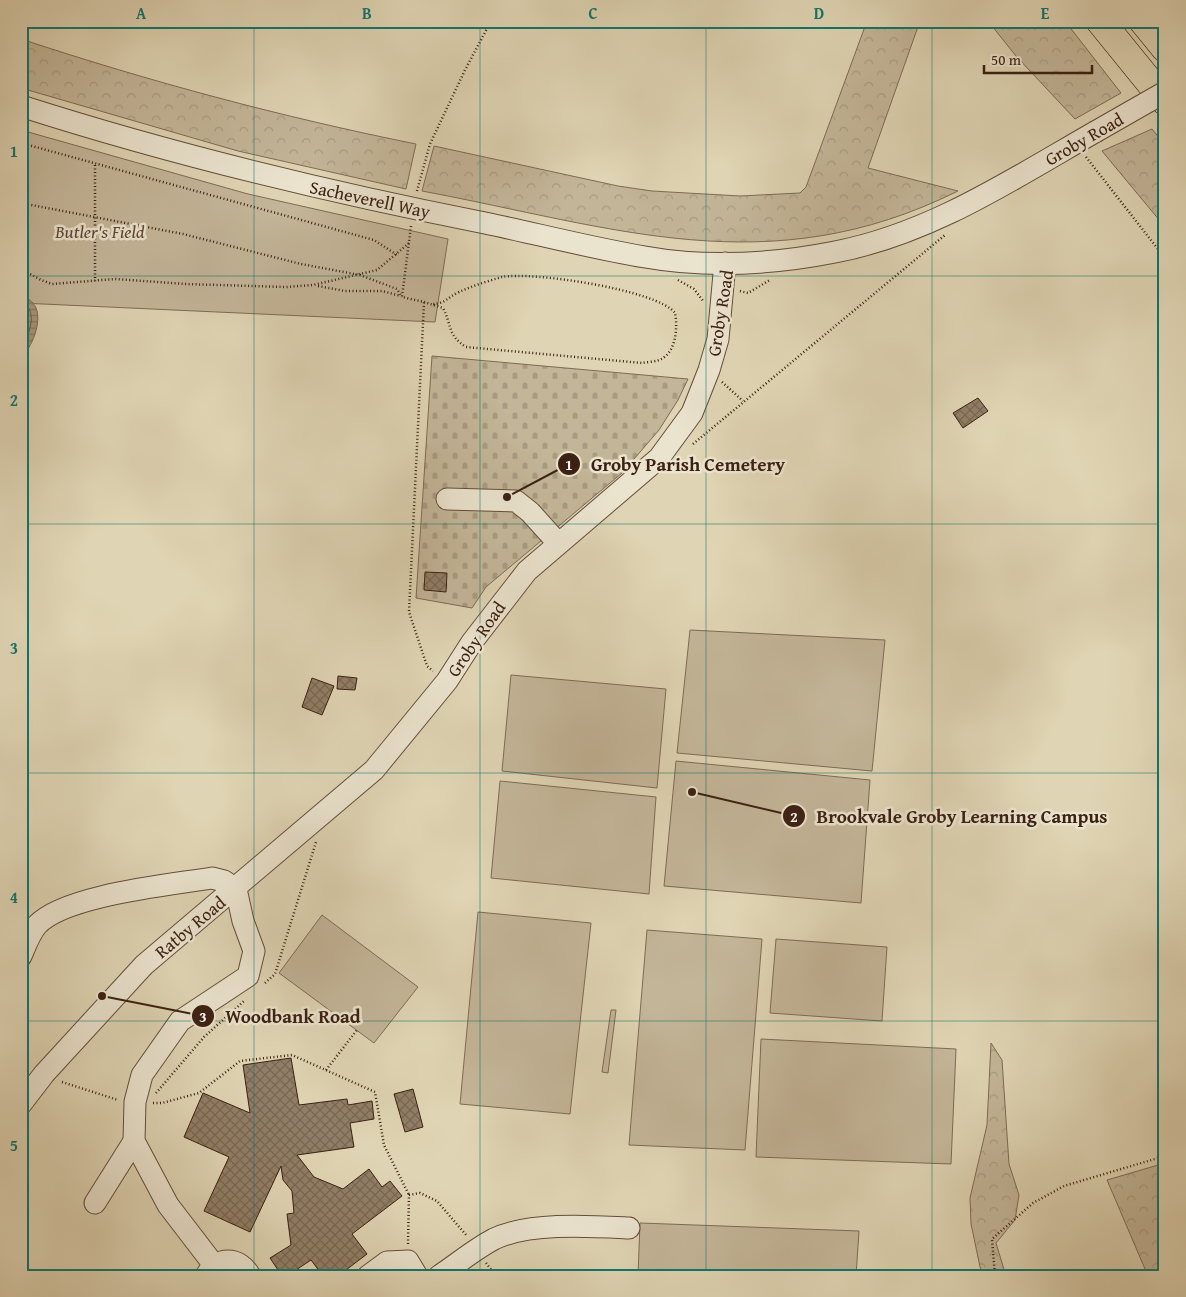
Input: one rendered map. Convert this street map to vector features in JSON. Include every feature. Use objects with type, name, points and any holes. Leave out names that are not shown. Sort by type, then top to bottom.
[{"type":"highway","points":[[1100,21],[1165,101]]},
{"type":"highway","points":[[1143,21],[1165,48]]},
{"type":"street","name":"Groby Road","points":[[236,889],[374,770],[446,681],[500,604],[527,571],[659,458],[692,413],[710,370],[718,340],[725,263],[774,261],[837,252],[880,240],[921,225],[1011,182],[1165,92]]},
{"type":"street","name":"Sacheverell Way","points":[[21,106],[412,221],[646,257],[725,263]]},
{"type":"street","points":[[447,498],[516,501],[530,512],[558,543]]},
{"type":"street","name":"Ratby Road","points":[[21,956],[36,926],[62,909],[212,878],[224,881],[236,889],[144,965],[44,1074],[21,1104]]},
{"type":"street","points":[[236,889],[243,921],[254,952],[248,976],[180,1021],[142,1076],[134,1102],[134,1141],[168,1205],[210,1270],[228,1260],[242,1265],[250,1276]]},
{"type":"street","points":[[95,1203],[134,1141]]},
{"type":"street","points":[[439,1276],[495,1238],[532,1229],[580,1226],[629,1228]]},
{"type":"street","points":[[368,1276],[387,1262],[413,1268]]},
{"type":"path","points":[[402,297],[412,221],[430,144],[465,70],[491,21]]},
{"type":"path","points":[[21,143],[95,165],[374,240],[397,255]]},
{"type":"path","points":[[1076,143],[1165,258]]},
{"type":"path","points":[[95,165],[95,281]]},
{"type":"path","points":[[21,203],[183,234],[301,264],[360,275],[397,289],[402,297]]},
{"type":"path","points":[[689,447],[949,232]]},
{"type":"path","points":[[21,270],[52,284],[115,279],[185,284],[286,287],[313,285],[377,270],[409,244]]},
{"type":"path","points":[[313,285],[345,291],[382,291],[443,308],[447,315],[449,329],[456,340],[466,346],[642,363],[660,360],[668,354],[676,332],[675,313],[665,304],[626,292],[563,278],[526,276],[501,278],[458,292],[442,304],[432,304]]},
{"type":"path","points":[[676,279],[694,289],[706,306]]},
{"type":"path","points":[[424,302],[409,612],[428,666],[446,681]]},
{"type":"path","points":[[710,370],[743,402]]},
{"type":"path","points":[[326,1070],[357,1030]]},
{"type":"path","points":[[74,1087],[124,1102],[162,1103],[199,1093],[240,1061],[292,1055],[375,1092],[384,1145],[409,1195],[413,1268]]},
{"type":"path","points":[[996,1276],[992,1239],[1033,1203],[1064,1186],[1165,1156]]},
{"type":"path","points":[[409,1195],[420,1193],[437,1201],[454,1223],[458,1224],[496,1276]]},
{"type":"green space","points":[[867,21],[920,21],[868,168],[958,191],[889,219],[822,236],[756,242],[691,240],[626,232],[422,191],[434,146],[618,186],[652,191],[740,196],[800,193],[806,187]]},
{"type":"green space","points":[[988,21],[1065,21],[1121,93],[1075,119],[1016,56]]},
{"type":"green space","points":[[21,39],[217,98],[366,134],[416,144],[406,189],[238,151],[21,88]]},
{"type":"green space","points":[[1152,129],[1165,145],[1165,227],[1102,151]]},
{"type":"green space","name":"Butler's Field","points":[[21,130],[248,194],[448,239],[435,322],[21,303]]},
{"type":"green space","points":[[432,356],[688,379],[678,400],[659,430],[622,473],[486,587],[472,608],[416,598]]},
{"type":"green space","points":[[690,630],[885,640],[872,771],[677,753]]},
{"type":"green space","points":[[511,675],[666,689],[657,788],[502,771]]},
{"type":"green space","points":[[676,761],[870,780],[861,903],[664,886]]},
{"type":"green space","points":[[500,781],[656,797],[649,894],[491,878]]},
{"type":"green space","points":[[478,912],[591,923],[570,1114],[460,1104]]},
{"type":"green space","points":[[322,915],[418,987],[374,1043],[279,973]]},
{"type":"green space","points":[[647,930],[762,939],[745,1150],[629,1145]]},
{"type":"green space","points":[[776,939],[887,947],[882,1021],[770,1013]]},
{"type":"green space","points":[[611,1010],[616,1010],[608,1073],[602,1072]]},
{"type":"green space","points":[[761,1039],[956,1049],[951,1164],[756,1157]]},
{"type":"green space","points":[[991,1043],[1002,1060],[1009,1164],[1019,1195],[1015,1220],[996,1243],[1006,1276],[982,1276],[971,1224],[970,1198],[987,1125]]},
{"type":"green space","points":[[1165,1163],[1165,1276],[1148,1276],[1107,1180]]},
{"type":"green space","points":[[640,1223],[859,1231],[856,1276],[638,1276]]},
{"type":"water","points":[[21,294],[35,306],[38,320],[29,348],[21,357]]},
{"type":"building","points":[[978,398],[988,411],[963,428],[953,413]]},
{"type":"building","points":[[425,572],[447,573],[446,592],[424,590]]},
{"type":"building","points":[[338,676],[357,678],[355,690],[337,689]]},
{"type":"building","points":[[312,678],[334,686],[322,715],[302,707]]},
{"type":"building","points":[[291,1058],[299,1105],[347,1099],[348,1105],[372,1101],[374,1119],[350,1123],[354,1147],[297,1155],[314,1177],[343,1189],[369,1169],[382,1187],[390,1181],[402,1196],[352,1234],[367,1254],[338,1276],[323,1276],[311,1260],[287,1276],[282,1276],[270,1258],[291,1245],[287,1214],[294,1213],[292,1191],[283,1180],[281,1166],[250,1232],[204,1211],[229,1157],[184,1137],[203,1093],[250,1113],[243,1065]]},
{"type":"building","points":[[413,1089],[423,1127],[405,1132],[394,1094]]},
{"type":"place","name":"Groby Parish Cemetery","points":[[507,497]]},
{"type":"place","name":"Brookvale Groby Learning Campus","points":[[692,792]]},
{"type":"place","name":"Woodbank Road","points":[[102,996]]}]
